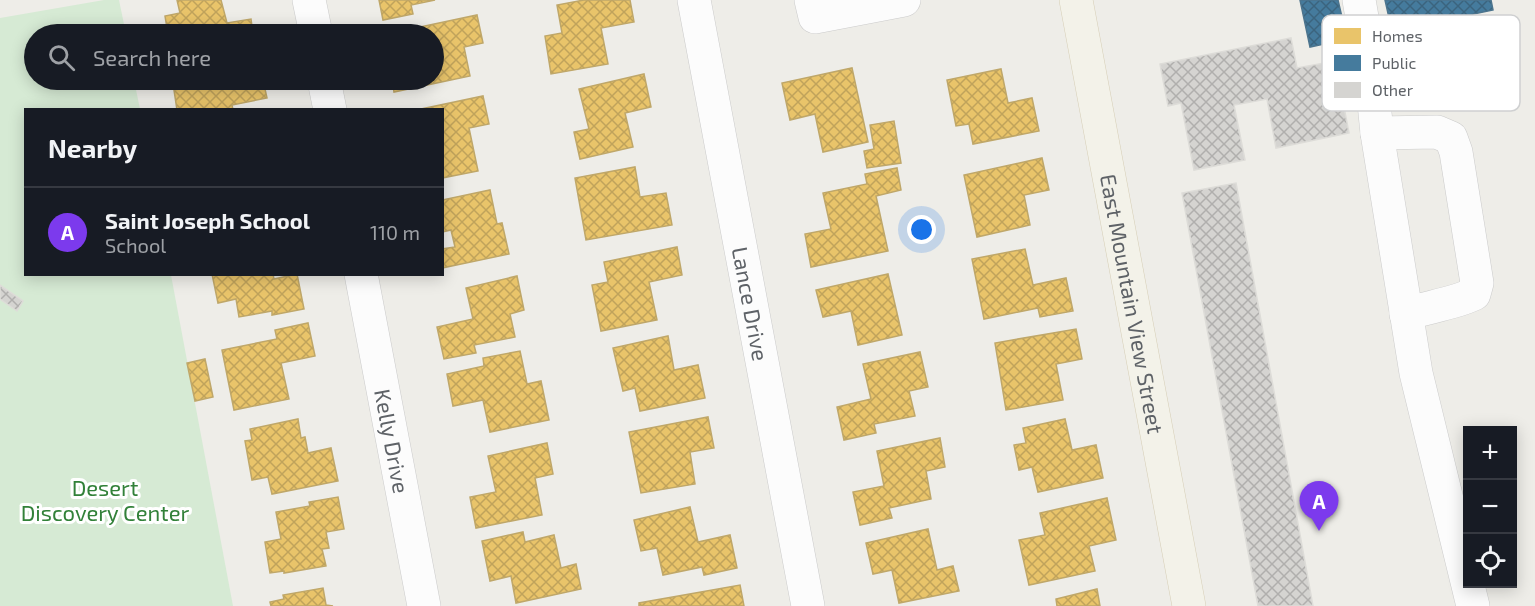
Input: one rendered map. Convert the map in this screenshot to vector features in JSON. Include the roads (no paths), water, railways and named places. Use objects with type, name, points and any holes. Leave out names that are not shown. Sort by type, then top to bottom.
[{"type":"main road","name":"East Mountain View Street","points":[[1078,0],[1189,606]]},
{"type":"street","points":[[309,0],[314,24]]},
{"type":"street","name":"Lance Drive","points":[[694,0],[808,606]]},
{"type":"street","points":[[811,0],[815,17],[904,0]]},
{"type":"street","points":[[1359,0],[1362,15]]},
{"type":"street","points":[[326,90],[330,108]]},
{"type":"street","points":[[1375,111],[1419,384],[1473,606]]},
{"type":"street","points":[[1377,133],[1437,132],[1450,138],[1456,152],[1477,283],[1474,294],[1464,299],[1437,304],[1406,314]]},
{"type":"street","name":"Kelly Drive","points":[[361,276],[424,606]]},
{"type":"place","name":"Saint Joseph School","points":[[1319,531]]},
{"type":"park label","name":"Desert Discovery Center","points":[[105,500]]}]
